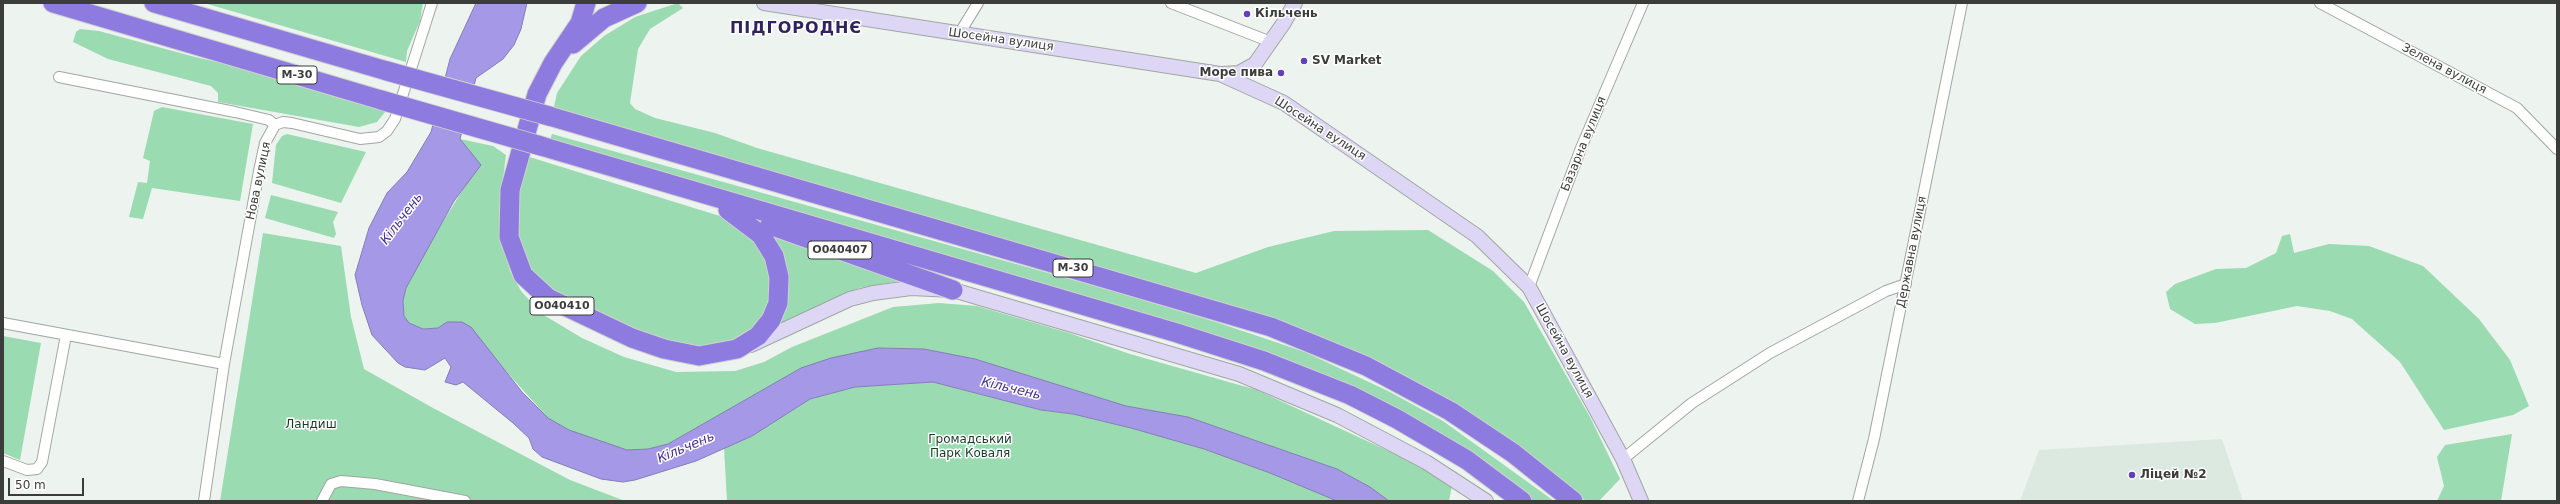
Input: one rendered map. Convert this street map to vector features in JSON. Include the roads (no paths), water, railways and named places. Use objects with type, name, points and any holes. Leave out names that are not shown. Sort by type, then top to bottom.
[{"type":"highway","name":"М-30","points":[[53,3],[381,100],[657,179],[1177,333],[1313,379],[1350,395],[1434,440],[1522,501]]},
{"type":"highway","name":"М-30","points":[[154,3],[387,71],[549,116],[1271,327],[1366,366],[1450,411],[1512,452],[1573,501]]},
{"type":"highway","name":"О040410","points":[[586,3],[580,23],[553,63],[537,94],[510,190],[510,237],[523,275],[548,298],[645,343],[684,354],[699,356],[737,349],[753,340],[771,320],[778,303],[779,277],[774,256],[761,235],[728,210],[657,179]]},
{"type":"highway","name":"О040410","points":[[553,63],[604,18],[637,3]]},
{"type":"highway","name":"О040407","points":[[728,210],[953,290]]},
{"type":"street","points":[[58,78],[235,112],[269,120],[275,125],[283,122],[360,139],[379,137],[387,131],[395,119],[432,3]]},
{"type":"street","name":"Шосейна вулиця","points":[[764,3],[1220,74],[1284,103],[1388,173],[1477,236],[1529,286],[1623,459],[1641,501]]},
{"type":"street","points":[[959,34],[978,3]]},
{"type":"street","points":[[1170,3],[1271,42]]},
{"type":"street","points":[[1220,74],[1239,73],[1255,64],[1271,42],[1295,3]]},
{"type":"street","name":"Базарна вулиця","points":[[1529,286],[1581,148],[1643,3]]},
{"type":"street","name":"Державна вулиця","points":[[1858,501],[1874,439],[1962,3]]},
{"type":"street","name":"Зелена вулиця","points":[[2320,3],[2517,108],[2557,149]]},
{"type":"street","name":"Нова вулиця","points":[[204,501],[224,364],[259,171],[265,143],[275,125]]},
{"type":"street","points":[[1623,459],[1692,403],[1770,352],[1886,291],[1906,284]]},
{"type":"street","points":[[737,349],[756,344],[850,299],[873,293],[911,288],[953,290]]},
{"type":"street","name":"О040407","points":[[953,290],[1239,374],[1350,422],[1426,462],[1486,501]]},
{"type":"street","points":[[3,323],[224,364]]},
{"type":"street","points":[[3,461],[27,470],[37,469],[42,462],[66,335]]},
{"type":"street","points":[[322,501],[331,484],[342,481],[375,484],[465,501]]},
{"type":"water","points":[[476,3],[527,3],[521,29],[514,45],[503,59],[476,78],[460,139],[481,165],[454,201],[406,288],[403,301],[404,316],[409,323],[423,329],[438,328],[447,322],[462,322],[471,327],[522,392],[548,418],[569,430],[627,450],[648,449],[668,444],[801,368],[831,358],[878,348],[924,349],[975,359],[1126,406],[1188,417],[1337,469],[1370,487],[1389,501],[1337,501],[1270,473],[1204,449],[1131,428],[1073,414],[1041,410],[933,382],[855,387],[810,399],[752,436],[696,461],[635,480],[623,482],[601,479],[542,457],[533,449],[529,438],[463,382],[456,385],[445,382],[451,367],[445,358],[425,370],[405,367],[398,363],[372,335],[362,305],[355,275],[369,228],[387,193],[407,172],[431,132],[450,59]]},
{"type":"place","name":"Кільчень","points":[[1247,14]]},
{"type":"place","name":"SV Market","points":[[1304,61]]},
{"type":"place","name":"Море пива","points":[[1281,73]]},
{"type":"place","name":"Ліцей №2","points":[[2132,475]]},
{"type":"district","name":"ПІДГОРОДНЄ","points":[[796,29]]},
{"type":"park label","name":"Ландиш","points":[[311,425]]},
{"type":"park label","name":"Громадський Парк Коваля","points":[[970,447]]}]
